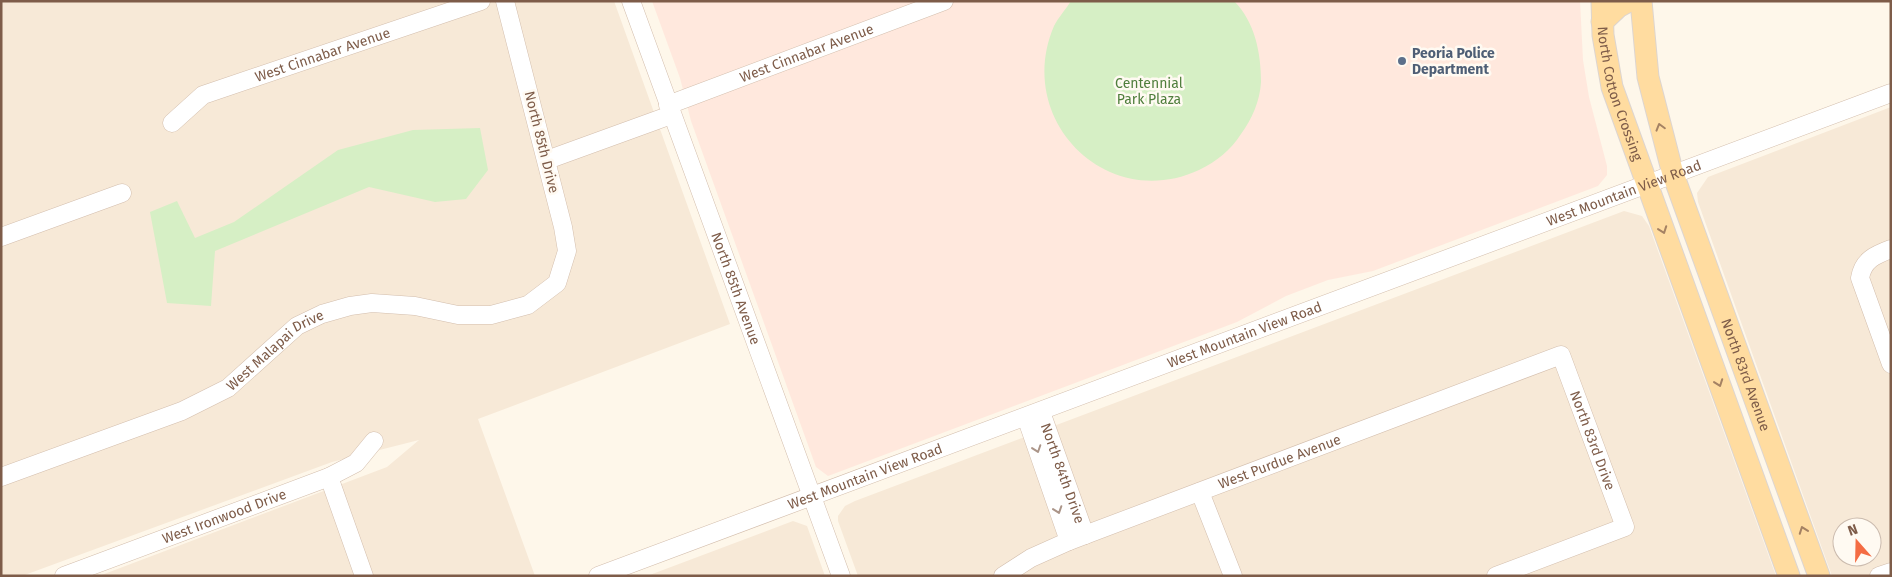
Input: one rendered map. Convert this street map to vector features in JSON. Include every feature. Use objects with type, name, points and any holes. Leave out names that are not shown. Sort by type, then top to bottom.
[{"type":"main road","points":[[1602,12],[1629,1]]},
{"type":"main road","name":"North Cotton Crossing","points":[[1641,1],[1642,33],[1648,77],[1673,174]]},
{"type":"main road","name":"North Cotton Crossing","points":[[1602,12],[1612,87],[1647,184]]},
{"type":"main road","name":"North 83rd Avenue","points":[[1673,174],[1819,576]]},
{"type":"main road","name":"North 83rd Avenue","points":[[1647,184],[1788,576]]},
{"type":"street","name":"West Cinnabar Avenue","points":[[172,123],[203,95],[481,1]]},
{"type":"street","name":"North 85th Drive","points":[[504,1],[547,160],[567,251],[557,283]]},
{"type":"street","name":"North 85th Avenue","points":[[632,1],[670,110],[841,576]]},
{"type":"street","name":"West Cinnabar Avenue","points":[[547,160],[944,1]]},
{"type":"street","name":"West Mountain View Road","points":[[598,576],[1891,93]]},
{"type":"street","points":[[1,237],[122,193]]},
{"type":"street","points":[[1891,249],[1872,256],[1862,267],[1860,278],[1891,364]]},
{"type":"street","name":"West Malapai Drive","points":[[1,477],[182,411],[228,388],[297,326],[322,314],[350,306],[372,303],[415,306],[458,315],[491,315],[528,305],[557,283]]},
{"type":"street","name":"West Purdue Avenue","points":[[1003,576],[1031,558],[1077,538],[1561,356]]},
{"type":"street","name":"North 83rd Drive","points":[[1496,576],[1624,527],[1561,356]]},
{"type":"street","name":"North 84th Drive","points":[[1033,415],[1077,538]]},
{"type":"street","name":"West Ironwood Drive","points":[[64,576],[328,477],[356,463],[374,441]]},
{"type":"street","points":[[328,477],[364,576]]},
{"type":"street","points":[[1200,492],[1233,576]]},
{"type":"street","points":[[1879,576],[1891,572]]},
{"type":"shaded area","points":[[1,1],[614,1],[730,324],[478,419],[535,576],[99,576],[387,467],[419,440],[332,462],[22,576],[1,576]]},
{"type":"shaded area","points":[[652,1],[1580,1],[1583,60],[1589,97],[1607,166],[1607,175],[1598,186],[1373,271],[1328,280],[1286,296],[1237,322],[828,476],[816,467],[691,121],[680,78]]},
{"type":"shaded area","points":[[1891,107],[1891,576],[1832,576],[1698,202],[1697,193],[1708,177]]},
{"type":"shaded area","points":[[1624,211],[1642,216],[1649,226],[1776,576],[858,576],[838,521],[838,516],[845,506],[855,501]]},
{"type":"shaded area","points":[[793,521],[807,526],[825,576],[647,576]]},
{"type":"green space","name":"Centennial Park Plaza","points":[[1071,1],[1234,1],[1252,28],[1260,60],[1261,82],[1259,96],[1252,116],[1233,145],[1223,155],[1205,167],[1164,180],[1131,179],[1102,168],[1077,149],[1058,124],[1047,94],[1045,61],[1054,26]]},
{"type":"green space","points":[[480,128],[488,170],[466,199],[435,202],[369,187],[215,251],[211,306],[167,303],[150,212],[177,201],[195,238],[234,222],[338,150],[413,130]]},
{"type":"place","name":"Peoria Police Department","points":[[1402,61]]}]
